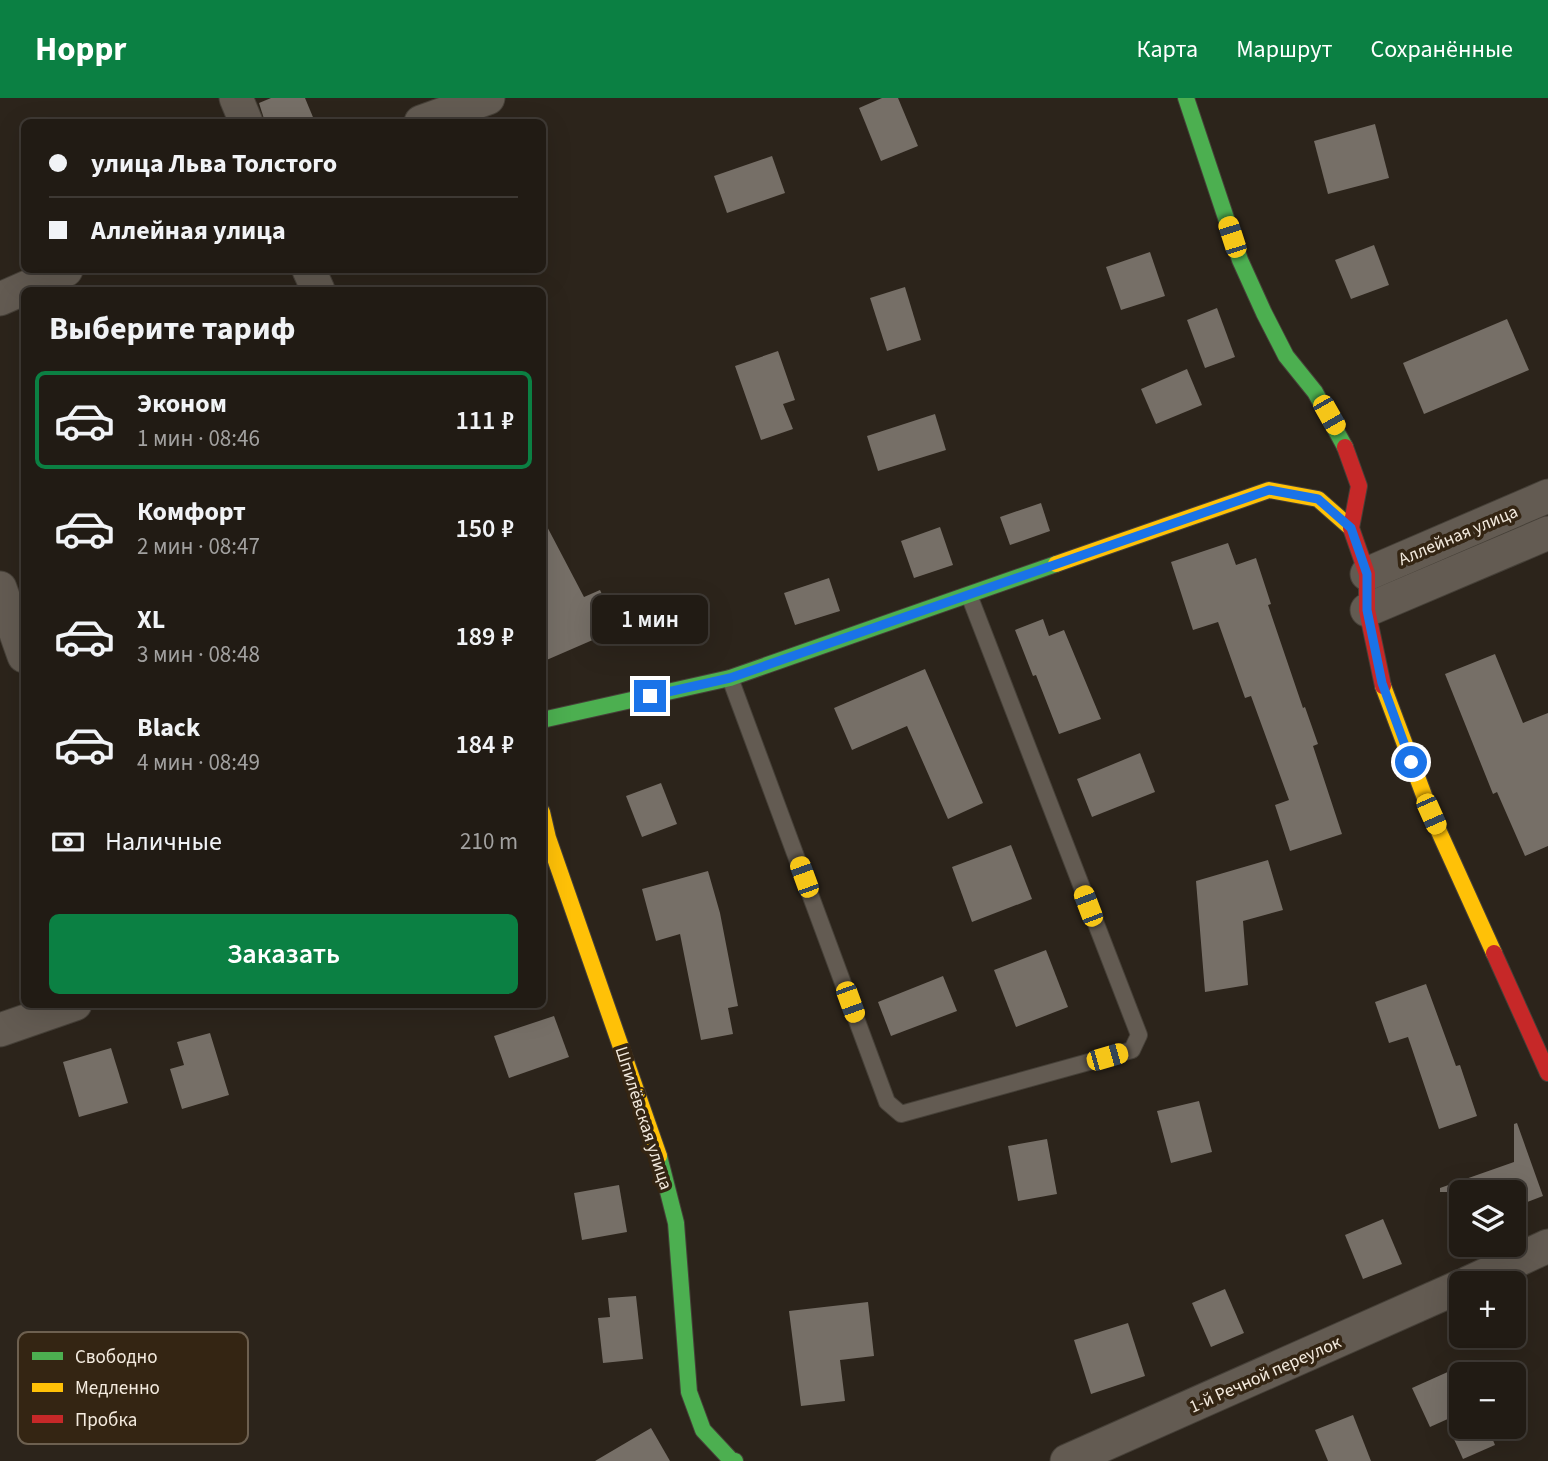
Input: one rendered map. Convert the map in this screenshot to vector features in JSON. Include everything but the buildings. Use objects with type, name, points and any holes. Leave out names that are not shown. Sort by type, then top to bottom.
[{"type":"street","points":[[236,98],[245,119]]},
{"type":"street","points":[[429,119],[488,98]]},
{"type":"street","points":[[1186,98],[1240,261],[1286,356],[1315,392],[1342,439],[1359,486],[1351,528]]},
{"type":"street","points":[[27,287],[59,273]]},
{"type":"street","points":[[0,299],[21,290]]},
{"type":"street","points":[[546,719],[730,678],[1269,490],[1318,499],[1351,528],[1367,574],[1367,610],[1382,683],[1431,814],[1548,1073]]},
{"type":"street","name":"Аллейная улица","points":[[1367,574],[1548,496]]},
{"type":"street","name":"Аллейная улица","points":[[1367,610],[1548,533]]},
{"type":"street","points":[[0,588],[21,648]]},
{"type":"street","name":"Шпилёвская улица","points":[[546,836],[663,1166],[676,1223],[689,1392],[703,1430],[735,1461]]},
{"type":"street","points":[[0,1030],[63,1008]]},
{"type":"street","points":[[1494,1271],[1548,1246]]},
{"type":"street","name":"1-й Речной переулок","points":[[1068,1461],[1449,1291]]},
{"type":"lane","points":[[730,678],[887,1102],[901,1114],[1132,1050],[1139,1035],[969,594]]},
{"type":"traffic: fast","points":[[1186,98],[1240,260],[1264,313],[1286,356],[1315,392],[1345,447]]},
{"type":"traffic: fast","points":[[546,719],[730,678],[1056,564]]},
{"type":"traffic: fast","points":[[659,1156],[676,1223],[689,1392],[703,1430],[735,1461]]},
{"type":"traffic: slow","points":[[1056,564],[1269,490],[1318,499],[1351,528]]},
{"type":"traffic: slow","points":[[1383,686],[1431,814],[1494,953]]},
{"type":"traffic: slow","points":[[546,829],[659,1156]]},
{"type":"traffic: jam","points":[[1345,447],[1359,486],[1351,528],[1367,574],[1367,610],[1383,686]]},
{"type":"traffic: jam","points":[[1494,953],[1548,1073]]},
{"type":"route","points":[[650,696],[730,678],[1269,490],[1318,499],[1351,528],[1367,574],[1367,610],[1382,683],[1411,762]]}]
